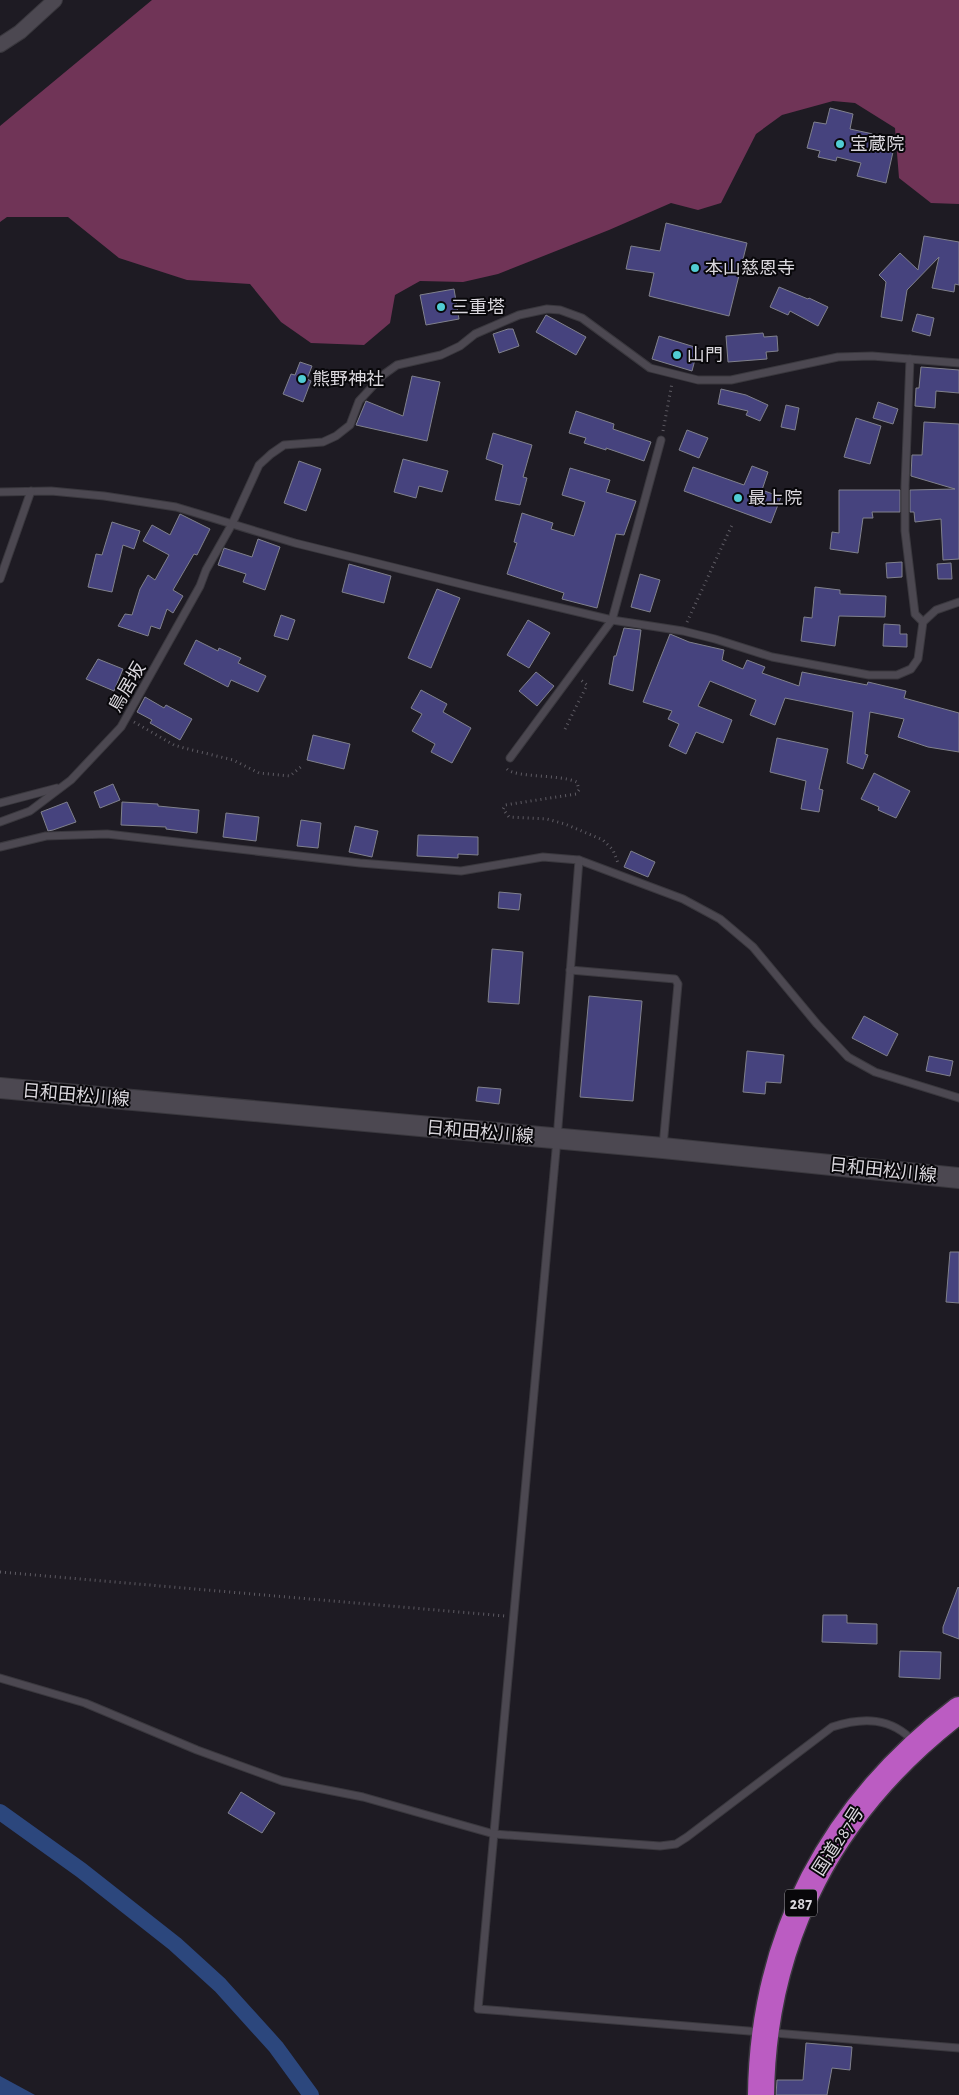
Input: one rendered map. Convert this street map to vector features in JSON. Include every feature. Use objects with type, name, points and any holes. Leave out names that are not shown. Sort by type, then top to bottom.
[{"type":"highway","name":"国道287号","points":[[761,2095],[764,2033],[769,2002],[794,1920],[819,1868],[846,1826],[871,1793],[917,1745],[959,1710]]},
{"type":"main road","name":"日和田松川線","points":[[0,1088],[557,1140],[662,1148],[959,1178]]},
{"type":"street","points":[[0,45],[20,32],[55,0]]},
{"type":"lane","name":"鳥居坂","points":[[0,822],[30,811],[71,780],[127,718],[200,586],[206,570],[232,524],[259,465],[270,454],[284,445],[323,442],[336,436],[350,425],[359,401],[383,375],[397,365],[441,355],[460,346],[475,334],[519,315],[547,309],[560,310],[582,318],[650,368],[698,380],[731,380],[838,357],[872,356],[959,363]]},
{"type":"lane","points":[[910,359],[905,531],[915,614],[922,622]]},
{"type":"lane","points":[[510,758],[612,620],[661,440]]},
{"type":"lane","points":[[0,579],[31,491]]},
{"type":"lane","points":[[0,492],[51,491],[167,505],[199,513],[294,543],[612,620],[683,631],[772,657],[869,675],[897,675],[911,669],[918,659],[922,622],[936,610],[959,602]]},
{"type":"lane","points":[[0,803],[60,788]]},
{"type":"lane","points":[[0,847],[46,836],[107,834],[360,863],[461,871],[543,856],[578,860],[683,899],[720,919],[753,947],[817,1024],[848,1057],[876,1072],[959,1098]]},
{"type":"lane","points":[[578,860],[557,1140],[478,2009],[959,2048]]},
{"type":"lane","points":[[570,970],[675,979],[678,984],[662,1148]]},
{"type":"lane","points":[[0,1678],[85,1703],[197,1750],[267,1776],[379,1801],[494,1834],[660,1846],[676,1844],[832,1727],[848,1722],[875,1720],[891,1724],[906,1733],[917,1745]]},
{"type":"path","points":[[661,440],[673,375]]},
{"type":"path","points":[[683,631],[732,525]]},
{"type":"path","points":[[565,729],[587,684],[572,674]]},
{"type":"path","points":[[127,718],[174,745],[233,760],[259,773],[290,776],[302,765]]},
{"type":"path","points":[[510,758],[506,769],[511,773],[554,776],[571,780],[577,782],[579,790],[573,794],[506,805],[503,809],[506,814],[509,817],[547,820],[565,824],[603,840],[613,850],[621,876]]},
{"type":"path","points":[[0,1572],[515,1617]]},
{"type":"shaded area","points":[[152,0],[959,0],[959,204],[931,203],[899,178],[895,128],[855,103],[833,101],[782,115],[756,134],[721,203],[698,210],[671,203],[498,274],[463,282],[420,281],[395,295],[390,323],[364,345],[311,343],[281,322],[250,284],[187,280],[119,258],[68,217],[7,217],[0,222],[0,126]]},
{"type":"water","points":[[0,2076],[35,2095],[0,2095]]},
{"type":"building","points":[[830,108],[853,114],[850,129],[873,134],[870,146],[893,152],[886,183],[857,176],[861,163],[837,157],[836,161],[818,157],[820,151],[807,148],[814,122],[826,124]]},
{"type":"building","points":[[666,223],[747,243],[729,316],[649,296],[654,273],[626,269],[631,246],[660,251]]},
{"type":"building","points":[[924,236],[959,242],[959,285],[955,284],[954,292],[932,288],[939,257],[907,290],[902,321],[881,317],[886,282],[879,275],[900,253],[918,270]]},
{"type":"building","points":[[779,287],[828,307],[818,326],[790,311],[788,315],[770,307]]},
{"type":"building","points":[[454,289],[459,319],[426,325],[420,295]]},
{"type":"building","points":[[917,314],[934,318],[930,336],[912,331]]},
{"type":"building","points":[[546,315],[586,337],[576,355],[536,332]]},
{"type":"building","points":[[513,329],[519,346],[499,353],[493,334]]},
{"type":"building","points":[[763,333],[764,337],[777,336],[778,351],[766,352],[767,359],[728,362],[726,336]]},
{"type":"building","points":[[659,336],[698,348],[692,371],[652,359]]},
{"type":"building","points":[[300,362],[312,366],[307,379],[311,381],[303,402],[283,394],[291,374],[295,375]]},
{"type":"building","points":[[921,367],[959,370],[959,393],[936,391],[935,408],[915,406],[916,388],[919,388]]},
{"type":"building","points":[[412,376],[440,382],[427,441],[356,425],[366,401],[403,416]]},
{"type":"building","points":[[721,389],[746,395],[768,405],[760,421],[746,415],[748,411],[718,404]]},
{"type":"building","points":[[878,402],[898,409],[893,424],[873,418]]},
{"type":"building","points":[[786,405],[799,408],[795,430],[781,427]]},
{"type":"building","points":[[576,411],[614,424],[613,429],[651,442],[644,461],[606,448],[606,450],[584,443],[586,438],[569,433]]},
{"type":"building","points":[[856,418],[881,426],[870,464],[844,457]]},
{"type":"building","points":[[924,422],[959,424],[959,559],[943,560],[941,519],[915,522],[914,512],[910,512],[910,490],[955,489],[911,476],[912,455],[922,455]]},
{"type":"building","points":[[687,430],[708,438],[699,458],[679,450]]},
{"type":"building","points":[[493,433],[532,445],[523,477],[527,478],[520,505],[495,500],[503,465],[486,459]]},
{"type":"building","points":[[403,459],[448,471],[442,492],[419,486],[416,498],[394,492]]},
{"type":"building","points":[[299,461],[321,469],[306,511],[284,503]]},
{"type":"building","points":[[752,466],[768,472],[762,490],[781,497],[771,523],[684,491],[693,467],[744,485]]},
{"type":"building","points":[[570,468],[610,480],[606,492],[636,501],[624,535],[616,534],[597,608],[562,599],[564,593],[507,574],[517,543],[514,542],[522,513],[553,523],[551,529],[574,536],[585,502],[562,495]]},
{"type":"building","points":[[839,490],[900,490],[900,512],[872,512],[873,518],[863,518],[858,553],[830,549],[832,532],[839,533]]},
{"type":"building","points":[[180,514],[210,529],[197,555],[194,554],[173,590],[183,596],[173,613],[167,609],[160,629],[151,626],[148,636],[118,626],[125,614],[132,615],[140,589],[148,575],[155,580],[169,555],[143,541],[152,525],[170,535]]},
{"type":"building","points":[[112,522],[140,531],[134,549],[123,545],[112,592],[88,587],[96,554],[102,555]]},
{"type":"building","points":[[258,539],[280,547],[265,590],[243,582],[246,574],[218,565],[224,548],[252,557]]},
{"type":"building","points":[[902,562],[902,577],[887,578],[886,563]]},
{"type":"building","points":[[951,563],[952,579],[938,579],[937,564]]},
{"type":"building","points":[[349,564],[391,576],[384,603],[342,592]]},
{"type":"building","points":[[640,574],[660,580],[650,612],[631,607]]},
{"type":"building","points":[[815,587],[840,590],[840,594],[886,596],[885,617],[839,616],[835,646],[801,641],[804,617],[812,618]]},
{"type":"building","points":[[437,589],[460,598],[431,668],[408,658]]},
{"type":"building","points":[[281,615],[295,620],[288,640],[274,636]]},
{"type":"building","points":[[528,620],[550,633],[529,668],[507,655]]},
{"type":"building","points":[[884,624],[900,625],[900,634],[907,634],[907,647],[883,646]]},
{"type":"building","points":[[624,628],[641,630],[633,691],[609,684],[614,656],[616,656]]},
{"type":"building","points":[[670,634],[689,642],[724,650],[722,660],[743,669],[747,660],[765,667],[762,673],[799,686],[802,672],[867,685],[868,682],[906,691],[904,698],[959,713],[959,752],[928,747],[898,737],[904,719],[870,712],[865,754],[868,755],[863,769],[847,763],[853,712],[785,698],[775,725],[750,715],[756,700],[710,681],[698,706],[732,720],[723,743],[696,732],[686,754],[669,746],[679,724],[668,719],[672,711],[643,702]]},
{"type":"building","points":[[196,640],[218,651],[219,648],[241,658],[238,663],[266,676],[258,692],[231,680],[228,687],[184,664]]},
{"type":"building","points":[[98,659],[123,669],[114,691],[86,679]]},
{"type":"building","points":[[536,672],[554,686],[537,706],[519,691]]},
{"type":"building","points":[[421,690],[447,704],[443,712],[471,728],[452,763],[431,752],[435,744],[412,731],[422,714],[411,708]]},
{"type":"building","points":[[145,697],[164,708],[166,705],[192,719],[180,740],[150,723],[152,720],[137,712]]},
{"type":"building","points":[[313,735],[350,744],[344,769],[307,760]]},
{"type":"building","points":[[777,738],[828,749],[819,789],[823,790],[819,812],[801,809],[806,781],[770,772]]},
{"type":"building","points":[[874,773],[910,791],[896,818],[878,810],[879,807],[861,799]]},
{"type":"building","points":[[113,784],[120,800],[100,808],[94,792]]},
{"type":"building","points":[[67,802],[76,822],[48,831],[41,812]]},
{"type":"building","points":[[122,802],[158,804],[158,806],[199,810],[197,833],[166,829],[166,827],[121,825]]},
{"type":"building","points":[[226,813],[259,817],[256,841],[223,837]]},
{"type":"building","points":[[301,820],[321,823],[318,848],[297,846]]},
{"type":"building","points":[[355,826],[378,831],[372,857],[349,852]]},
{"type":"building","points":[[418,835],[478,837],[478,855],[458,854],[458,858],[417,856]]},
{"type":"building","points":[[631,851],[655,862],[648,877],[624,867]]},
{"type":"building","points":[[499,892],[521,894],[519,910],[498,908]]},
{"type":"building","points":[[492,949],[523,952],[519,1004],[488,1002]]},
{"type":"building","points":[[589,996],[642,1001],[633,1101],[580,1097]]},
{"type":"building","points":[[864,1016],[898,1034],[887,1056],[852,1038]]},
{"type":"building","points":[[747,1051],[784,1055],[781,1083],[766,1082],[765,1094],[743,1092]]},
{"type":"building","points":[[929,1056],[953,1061],[950,1076],[926,1071]]},
{"type":"building","points":[[478,1087],[501,1089],[499,1104],[476,1101]]},
{"type":"building","points":[[950,1252],[959,1252],[959,1303],[946,1302]]},
{"type":"building","points":[[958,1587],[959,1639],[943,1633],[943,1627]]},
{"type":"building","points":[[823,1615],[847,1615],[847,1623],[877,1624],[877,1644],[822,1642]]},
{"type":"building","points":[[900,1651],[941,1652],[940,1679],[899,1677]]},
{"type":"building","points":[[241,1792],[275,1813],[262,1833],[228,1813]]},
{"type":"building","points":[[806,2043],[852,2047],[850,2070],[832,2068],[827,2095],[776,2095],[777,2080],[803,2080]]},
{"type":"waterway","points":[[0,1812],[81,1870],[175,1944],[220,1985],[276,2047],[311,2095]]},
{"type":"place","name":"宝蔵院","points":[[840,144]]},
{"type":"place","name":"本山慈恩寺","points":[[695,268]]},
{"type":"place","name":"三重塔","points":[[441,307]]},
{"type":"place","name":"山門","points":[[677,355]]},
{"type":"place","name":"熊野神社","points":[[302,379]]},
{"type":"place","name":"最上院","points":[[738,498]]}]
